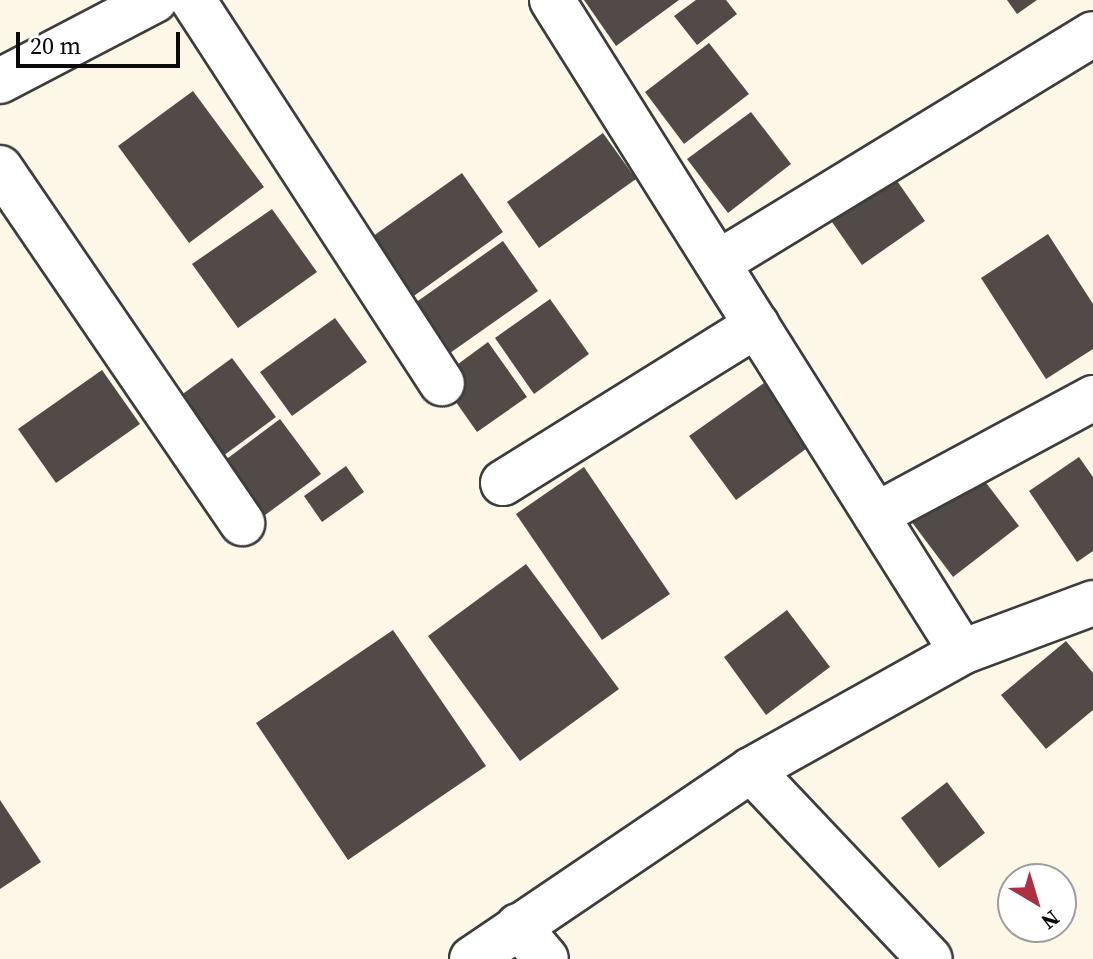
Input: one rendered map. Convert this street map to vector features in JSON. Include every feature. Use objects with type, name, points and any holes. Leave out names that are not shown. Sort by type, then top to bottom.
[{"type":"street","points":[[0,81],[155,0]]},
{"type":"street","points":[[193,0],[442,383]]},
{"type":"street","points":[[552,0],[962,652]]},
{"type":"street","points":[[718,263],[1093,34]]},
{"type":"street","points":[[0,168],[242,523]]},
{"type":"street","points":[[503,483],[757,325]]},
{"type":"street","points":[[876,515],[1093,398]]},
{"type":"street","points":[[472,959],[751,770],[962,652],[1093,603]]},
{"type":"street","points":[[751,770],[930,959]]},
{"type":"street","points":[[518,926],[546,959]]},
{"type":"building","points":[[584,0],[679,0],[616,46]]},
{"type":"building","points":[[696,0],[726,0],[737,14],[697,45],[674,16]]},
{"type":"building","points":[[1007,0],[1037,0],[1017,14]]},
{"type":"building","points":[[709,43],[749,94],[684,144],[645,92]]},
{"type":"building","points":[[193,91],[264,187],[189,243],[118,146]]},
{"type":"building","points":[[751,112],[791,164],[728,213],[687,159]]},
{"type":"building","points":[[603,133],[636,179],[539,248],[507,202]]},
{"type":"building","points":[[462,173],[503,232],[411,298],[369,239]]},
{"type":"building","points":[[895,178],[925,221],[862,265],[832,222]]},
{"type":"building","points":[[272,209],[317,272],[238,328],[192,264]]},
{"type":"building","points":[[1048,234],[1093,304],[1093,349],[1046,379],[981,278]]},
{"type":"building","points":[[503,241],[538,291],[450,353],[415,303]]},
{"type":"building","points":[[550,299],[589,354],[534,394],[495,338]]},
{"type":"building","points":[[335,318],[367,362],[292,416],[260,372]]},
{"type":"building","points":[[488,342],[527,397],[477,432],[439,378]]},
{"type":"building","points":[[232,358],[276,417],[212,464],[169,404]]},
{"type":"building","points":[[102,370],[140,424],[56,483],[18,429]]},
{"type":"building","points":[[764,383],[810,446],[736,500],[689,436]]},
{"type":"building","points":[[280,419],[321,474],[261,518],[220,464]]},
{"type":"building","points":[[1079,457],[1093,477],[1093,551],[1077,562],[1029,491]]},
{"type":"building","points":[[346,466],[364,492],[322,522],[304,496]]},
{"type":"building","points":[[584,467],[670,594],[602,640],[516,514]]},
{"type":"building","points":[[974,467],[1019,526],[953,577],[908,517]]},
{"type":"building","points":[[526,564],[619,689],[520,761],[428,636]]},
{"type":"building","points":[[787,610],[830,667],[766,715],[724,657]]},
{"type":"building","points":[[393,630],[486,766],[348,860],[256,723]]},
{"type":"building","points":[[1066,641],[1093,673],[1093,710],[1046,749],[1001,695]]},
{"type":"building","points":[[947,782],[985,833],[939,868],[901,818]]},
{"type":"building","points":[[0,800],[41,862],[0,889]]}]
